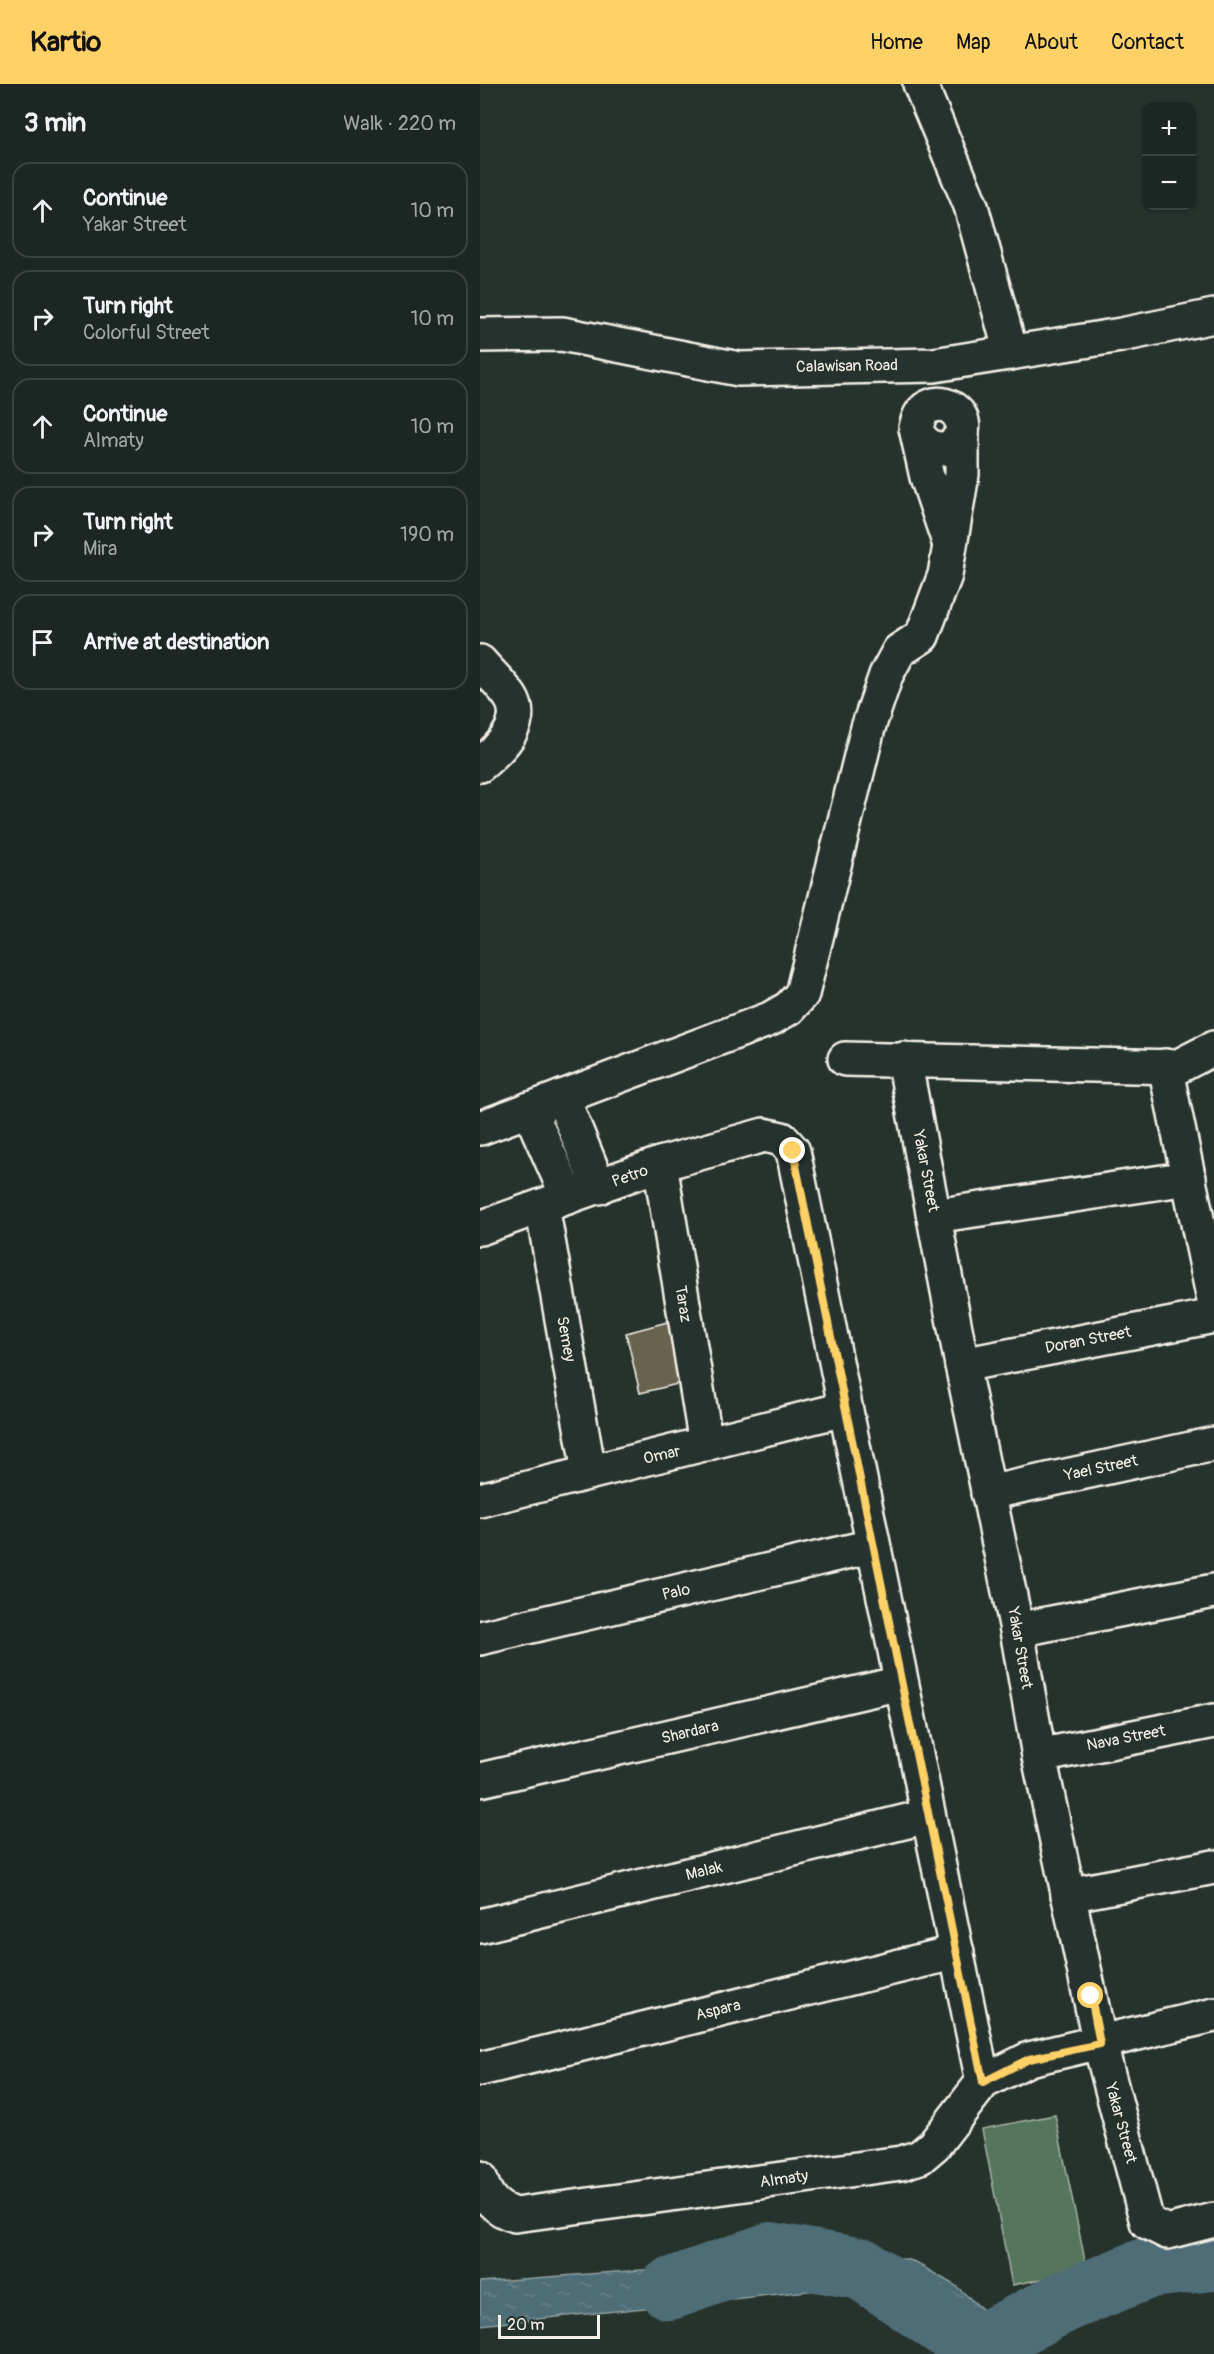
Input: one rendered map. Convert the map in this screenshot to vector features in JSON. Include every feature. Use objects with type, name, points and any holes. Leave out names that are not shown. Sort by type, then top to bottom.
[{"type":"street","points":[[920,84],[971,206],[1011,353]]},
{"type":"street","name":"Calawisan Road","points":[[480,335],[562,334],[740,369],[934,365],[1214,316]]},
{"type":"street","points":[[934,365],[938,404]]},
{"type":"street","points":[[480,1128],[770,1019],[789,1008],[802,994],[868,728],[886,675],[898,651],[922,636],[945,575],[962,474],[963,423],[958,413],[949,406],[938,404],[927,407],[917,420],[927,477],[949,543]]},
{"type":"street","points":[[919,436],[925,445],[935,450],[947,449],[956,444],[962,434]]},
{"type":"street","points":[[480,662],[513,699],[515,719],[509,736],[499,749],[480,765]]},
{"type":"street","points":[[845,1059],[1177,1067],[1214,1048]]},
{"type":"street","name":"Yakar Street","points":[[904,1059],[962,1365],[1017,1630],[1039,1756],[1068,1895],[1100,2044],[1147,2222],[1156,2229],[1167,2232],[1214,2220]]},
{"type":"street","points":[[1165,1066],[1214,1300]]},
{"type":"street","points":[[562,1097],[599,1187]]},
{"type":"street","name":"Semey","points":[[529,1109],[555,1202],[589,1473]]},
{"type":"street","name":"Petro","points":[[480,1228],[660,1164],[764,1135],[782,1138],[793,1151],[844,1409]]},
{"type":"street","name":"Taraz","points":[[660,1164],[706,1444]]},
{"type":"street","points":[[934,1216],[1189,1178]]},
{"type":"street","name":"Doran Street","points":[[962,1365],[1214,1316]]},
{"type":"street","points":[[844,1409],[983,2082]]},
{"type":"street","name":"Omar","points":[[480,1500],[844,1409]]},
{"type":"street","name":"Yael Street","points":[[988,1493],[1214,1444]]},
{"type":"street","name":"Palo","points":[[480,1638],[872,1546]]},
{"type":"street","points":[[1017,1630],[1214,1591]]},
{"type":"street","name":"Shardara","points":[[480,1780],[901,1683]]},
{"type":"street","name":"Nava Street","points":[[1039,1756],[1214,1721]]},
{"type":"street","name":"Malak","points":[[480,1926],[928,1816]]},
{"type":"street","points":[[1068,1895],[1214,1867]]},
{"type":"street","name":"Aspara","points":[[480,2069],[957,1952]]},
{"type":"street","name":"Almaty","points":[[480,2178],[484,2194],[499,2210],[515,2215],[901,2163],[920,2157],[934,2145],[983,2082],[1029,2059],[1100,2044],[1214,2015]]},
{"type":"green space","points":[[1055,2115],[1087,2270],[1012,2285],[982,2129]]},
{"type":"water","points":[[873,2253],[913,2261],[956,2286],[1033,2354],[966,2354],[886,2295],[857,2286],[480,2325],[480,2282]]},
{"type":"building","points":[[675,1320],[690,1381],[640,1393],[626,1333]]},
{"type":"waterway","points":[[670,2289],[771,2253],[862,2269],[976,2347],[1066,2301],[1150,2267],[1214,2260]]},
{"type":"route","points":[[793,1151],[983,2082],[1029,2059],[1100,2044],[1091,1996]]}]
